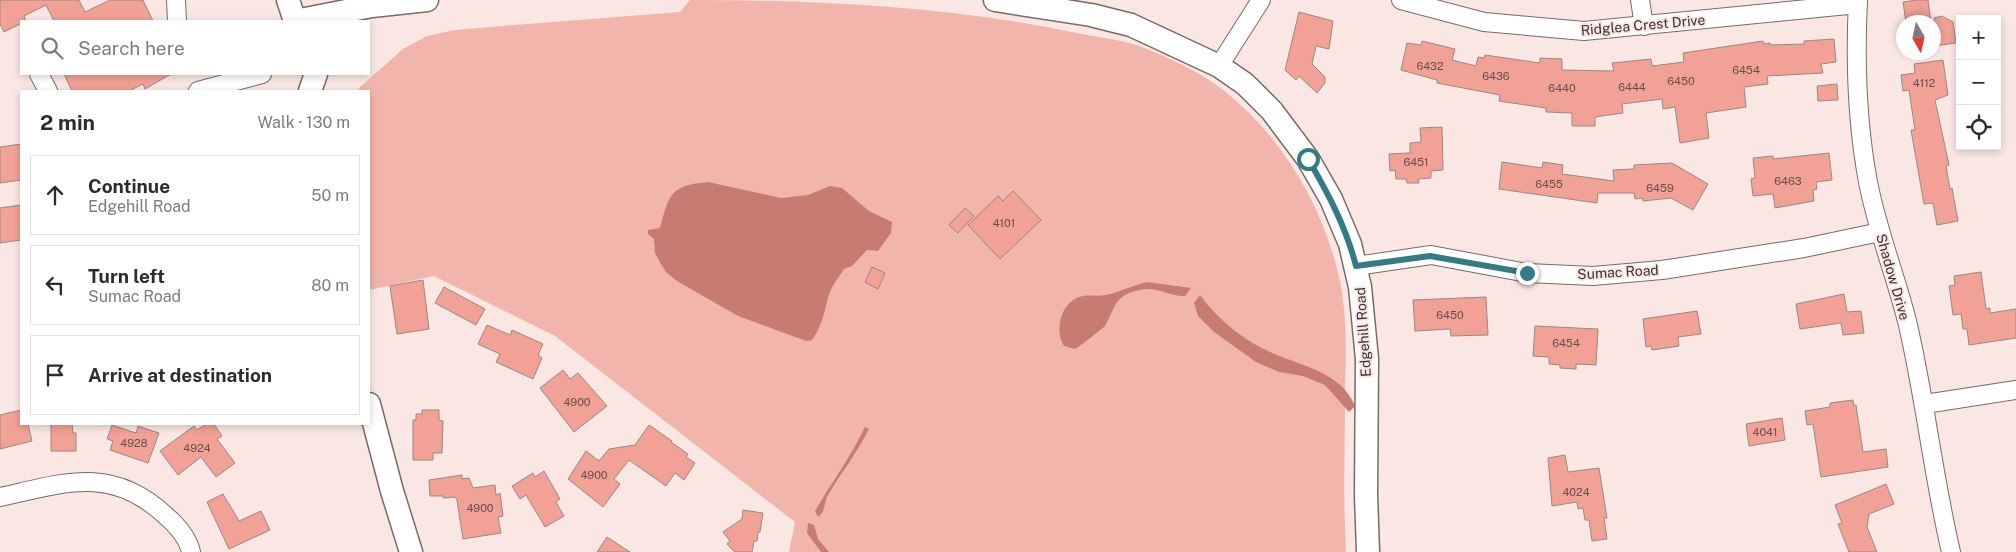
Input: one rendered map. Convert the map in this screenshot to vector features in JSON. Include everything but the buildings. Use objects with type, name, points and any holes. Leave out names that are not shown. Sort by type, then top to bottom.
[{"type":"street","points":[[176,0],[177,20]]},
{"type":"street","points":[[288,0],[295,20]]},
{"type":"street","points":[[300,20],[372,6],[427,0]]},
{"type":"street","name":"Edgehill Road","points":[[995,0],[1091,15],[1131,25],[1219,66],[1245,84],[1272,111],[1308,159],[1331,198],[1350,244],[1356,266],[1367,359],[1366,495],[1368,552]]},
{"type":"street","points":[[1219,66],[1261,0]]},
{"type":"street","name":"Ridglea Crest Drive","points":[[1401,0],[1484,22],[1584,31],[1858,2]]},
{"type":"street","points":[[1640,0],[1644,26]]},
{"type":"street","name":"Shadow Drive","points":[[1858,2],[1856,52],[1860,117],[1868,181],[1880,232],[1906,319],[1925,404],[1951,552]]},
{"type":"street","points":[[353,20],[372,6]]},
{"type":"street","points":[[40,75],[47,90]]},
{"type":"street","points":[[203,86],[257,75]]},
{"type":"street","points":[[307,75],[310,90]]},
{"type":"street","points":[[310,90],[316,75]]},
{"type":"street","name":"Sumac Road","points":[[1356,266],[1430,256],[1527,273],[1593,276],[1662,270],[1804,248],[1880,232]]},
{"type":"street","points":[[1925,404],[2016,390]]},
{"type":"street","points":[[370,408],[392,491],[411,552]]},
{"type":"street","points":[[0,498],[76,481],[111,484],[133,491],[153,503],[174,523],[190,546],[191,552]]},
{"type":"shaded area","points":[[690,0],[786,1],[882,6],[978,16],[1025,23],[1139,46],[1185,66],[1227,93],[1247,110],[1265,130],[1296,172],[1320,219],[1330,244],[1341,284],[1346,331],[1344,493],[1346,552],[789,552],[795,522],[555,336],[434,276],[370,290],[370,90],[358,90],[360,87],[403,49],[427,36],[455,30],[680,12]]},
{"type":"shaded area","points":[[708,182],[781,198],[808,195],[830,186],[842,188],[869,211],[892,222],[891,233],[878,251],[867,250],[852,266],[844,269],[831,290],[818,330],[812,340],[806,341],[738,316],[677,281],[666,272],[661,264],[655,253],[654,239],[648,234],[648,230],[660,228],[669,199],[679,189],[696,183]]},
{"type":"shaded area","points":[[1147,282],[1191,288],[1185,296],[1152,289],[1131,292],[1120,299],[1103,328],[1075,349],[1064,346],[1060,333],[1061,318],[1073,300],[1083,296],[1106,295]]},
{"type":"shaded area","points":[[1200,295],[1221,319],[1255,344],[1276,355],[1328,376],[1348,394],[1355,406],[1349,412],[1325,385],[1303,376],[1279,372],[1256,362],[1214,332],[1198,316],[1194,303]]},
{"type":"shaded area","points":[[865,427],[869,429],[827,497],[823,511],[818,517],[815,511],[854,449]]},
{"type":"shaded area","points":[[808,523],[814,525],[818,539],[829,552],[821,552],[807,533]]},
{"type":"route","points":[[1308,159],[1331,198],[1350,244],[1356,266],[1430,256],[1527,273]]}]
